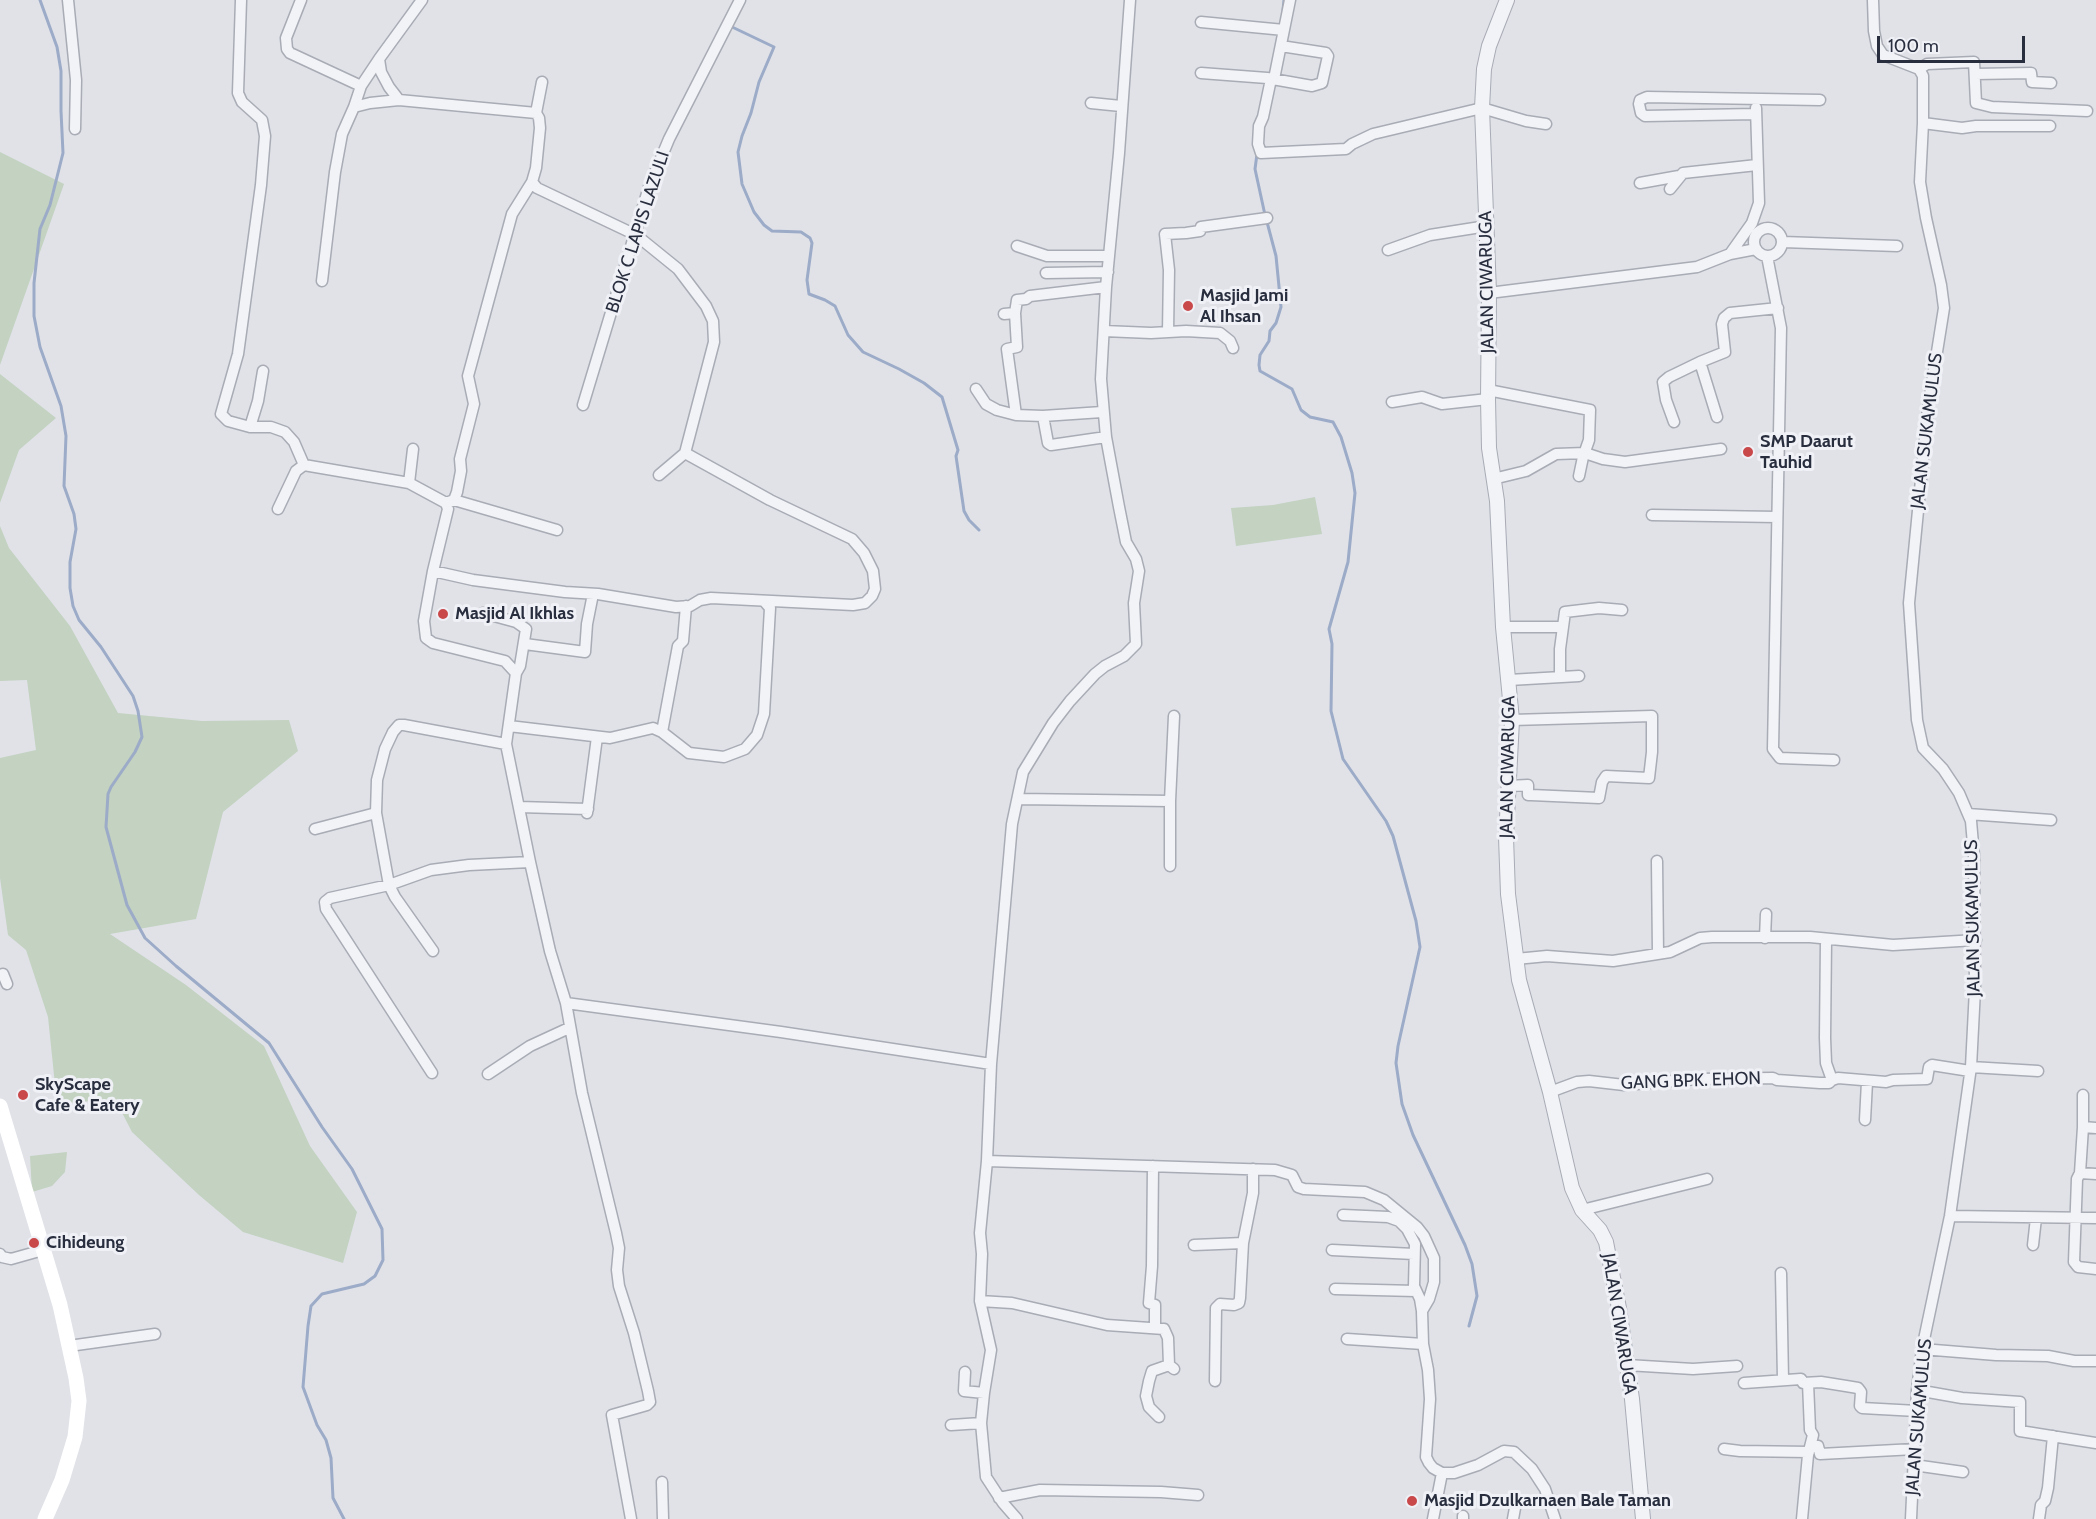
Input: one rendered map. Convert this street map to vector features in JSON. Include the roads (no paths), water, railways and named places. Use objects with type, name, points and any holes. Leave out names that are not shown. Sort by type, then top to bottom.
[{"type":"main road","points":[[0,1106],[60,1305],[79,1401],[75,1437],[62,1480],[45,1519]]},
{"type":"street","points":[[68,0],[76,81],[75,129]]},
{"type":"street","points":[[241,0],[238,93],[242,102],[262,120],[265,136],[261,185],[238,354],[221,414],[228,421],[250,427],[271,427],[285,432],[294,442],[304,465]]},
{"type":"street","points":[[301,0],[286,38],[287,49],[290,53],[361,86]]},
{"type":"street","points":[[322,281],[336,163],[342,134],[361,86],[422,0]]},
{"type":"street","name":"BLOK C LAPIS LAZULI","points":[[583,405],[649,187],[669,139],[740,0]]},
{"type":"street","points":[[1017,1519],[999,1498],[986,1477],[981,1424],[991,1350],[980,1301],[982,1254],[980,1233],[987,1161],[991,1064],[1012,824],[1023,772],[1059,715],[1095,674],[1124,656],[1136,644],[1134,603],[1139,572],[1136,559],[1126,542],[1106,437],[1102,412],[1101,358],[1130,0]]},
{"type":"street","points":[[1290,0],[1273,79],[1259,126],[1258,144],[1261,153],[1346,149],[1373,134],[1482,108],[1526,121],[1546,124]]},
{"type":"street","name":"JALAN CIWARUGA","points":[[1508,0],[1489,46],[1484,69],[1482,108],[1489,293],[1489,448],[1497,501],[1503,627],[1512,720],[1506,837],[1508,894],[1520,980],[1550,1092],[1572,1188],[1582,1210],[1606,1242],[1627,1365],[1643,1519]]},
{"type":"street","points":[[1873,0],[1874,31],[1877,46],[1883,55],[1919,69],[1927,64],[1974,62],[1976,104],[1992,107],[2087,111]]},
{"type":"street","points":[[1201,22],[1284,30]]},
{"type":"street","points":[[1200,73],[1319,85],[1323,80],[1328,56],[1326,53],[1281,46]]},
{"type":"street","points":[[379,59],[381,72],[399,100]]},
{"type":"street","name":"JALAN SUKAMULUS","points":[[1911,1519],[1917,1390],[1922,1349],[1950,1216],[1971,1069],[1976,940],[1971,821],[1959,793],[1943,769],[1923,748],[1917,720],[1911,655],[1909,603],[1914,541],[1928,408],[1944,308],[1920,182],[1923,76],[1919,69]]},
{"type":"street","points":[[1975,74],[2031,72],[2032,82],[2051,83]]},
{"type":"street","points":[[516,673],[505,661],[433,643],[426,638],[424,621],[448,509],[461,471],[460,459],[474,404],[468,376],[512,214],[532,182],[536,168],[540,128],[536,113],[542,82]]},
{"type":"street","points":[[1756,114],[1645,116],[1638,108],[1640,100],[1647,97],[1820,100]]},
{"type":"street","points":[[1730,254],[1752,223],[1757,211],[1759,193],[1756,99]]},
{"type":"street","points":[[354,107],[399,100],[536,113]]},
{"type":"street","points":[[1091,103],[1121,106]]},
{"type":"street","points":[[1923,123],[1962,128],[1988,125],[2050,126]]},
{"type":"street","points":[[1640,183],[1690,172],[1757,165]]},
{"type":"street","points":[[1670,189],[1679,176]]},
{"type":"street","points":[[532,182],[537,188],[636,235],[678,268],[706,306],[713,321],[714,342],[685,453],[659,475]]},
{"type":"street","points":[[1168,332],[1169,270],[1165,234],[1200,231],[1201,227],[1267,218]]},
{"type":"street","points":[[1388,250],[1430,235],[1487,226]]},
{"type":"street","points":[[1489,293],[1686,269],[1730,254],[1756,249],[1767,256],[1776,254],[1783,242],[1780,233],[1772,228],[1762,229],[1754,240],[1756,249]]},
{"type":"street","points":[[1783,242],[1897,246]]},
{"type":"street","points":[[1017,246],[1047,256],[1109,256]]},
{"type":"street","points":[[1767,256],[1781,328],[1773,749],[1780,758],[1834,760]]},
{"type":"street","points":[[1046,273],[1108,272]]},
{"type":"street","points":[[1016,415],[1007,349],[1017,347],[1010,313],[1017,300],[1030,296],[1106,287]]},
{"type":"street","points":[[1674,422],[1666,400],[1664,382],[1669,377],[1725,352],[1722,324],[1724,318],[1730,313],[1778,308]]},
{"type":"street","points":[[1104,331],[1220,333],[1230,340],[1233,348]]},
{"type":"street","points":[[1700,362],[1717,417]]},
{"type":"street","points":[[250,427],[258,401],[262,371]]},
{"type":"street","points":[[976,389],[986,404],[996,410],[1016,415],[1043,416],[1102,412]]},
{"type":"street","points":[[1392,402],[1422,397],[1442,404],[1488,395],[1590,410],[1591,429],[1579,476]]},
{"type":"street","points":[[1043,416],[1048,443],[1051,446],[1106,437]]},
{"type":"street","points":[[409,483],[413,449]]},
{"type":"street","points":[[1494,479],[1526,471],[1556,454],[1585,453],[1603,459],[1626,462],[1721,449]]},
{"type":"street","points":[[433,572],[657,605],[686,606],[711,598],[853,605],[865,603],[872,596],[875,589],[873,571],[864,553],[852,539],[770,500],[685,453]]},
{"type":"street","points":[[278,509],[296,471],[304,465],[409,483],[450,502],[557,530]]},
{"type":"street","points":[[1652,515],[1777,517]]},
{"type":"street","points":[[525,644],[585,652],[587,624],[593,594]]},
{"type":"street","points":[[509,726],[614,738],[653,728],[662,732],[689,753],[724,757],[746,749],[757,735],[764,714],[770,608],[764,601]]},
{"type":"street","points":[[662,732],[678,646],[682,641],[686,606]]},
{"type":"street","points":[[1560,676],[1564,612],[1599,608],[1622,610]]},
{"type":"street","points":[[483,613],[520,624],[526,629],[525,644],[516,673],[506,744],[550,951],[566,1003],[582,1093],[616,1233],[619,1248],[617,1278],[646,1379],[650,1402],[647,1405],[612,1415],[631,1519]]},
{"type":"street","points":[[1503,627],[1562,627]]},
{"type":"street","points":[[1509,680],[1579,676]]},
{"type":"street","points":[[1170,866],[1174,716]]},
{"type":"street","points":[[1508,786],[1528,785],[1528,795],[1599,798],[1602,782],[1606,776],[1649,778],[1652,752],[1652,716],[1512,720]]},
{"type":"street","points":[[433,951],[389,885],[376,813],[377,780],[385,749],[399,725],[506,744]]},
{"type":"street","points":[[519,807],[588,811],[597,737]]},
{"type":"street","points":[[1018,799],[1170,801]]},
{"type":"street","points":[[315,829],[376,813]]},
{"type":"street","points":[[1968,814],[2051,820]]},
{"type":"street","points":[[1657,861],[1658,954]]},
{"type":"street","points":[[432,1073],[325,902],[330,898],[389,885],[431,870],[469,865],[530,862]]},
{"type":"street","points":[[1765,938],[1766,914]]},
{"type":"street","points":[[1516,959],[1547,956],[1614,961],[1670,952],[1700,938],[1810,937],[1893,945],[1976,940]]},
{"type":"street","points":[[1826,940],[1826,1064],[1832,1080]]},
{"type":"street","points":[[566,1003],[782,1032],[991,1064]]},
{"type":"street","points":[[488,1074],[530,1046],[569,1028]]},
{"type":"street","name":"GANG BPK. EHON","points":[[1550,1092],[1577,1082],[1589,1081],[1624,1085],[1697,1079],[1773,1078],[1829,1083],[1838,1078],[1867,1082],[1927,1079],[1929,1067],[1932,1065],[1971,1069]]},
{"type":"street","points":[[1971,1069],[2038,1071]]},
{"type":"street","points":[[1865,1120],[1867,1082]]},
{"type":"street","points":[[2083,1095],[2080,1173],[2076,1191],[2074,1262],[2078,1267],[2096,1269]]},
{"type":"street","points":[[2083,1127],[2096,1128]]},
{"type":"street","points":[[987,1161],[1089,1166],[1253,1168],[1286,1172],[1292,1175],[1298,1186],[1304,1190],[1365,1192],[1384,1200],[1417,1227],[1431,1248],[1435,1266],[1434,1282],[1429,1299],[1422,1311]]},
{"type":"street","points":[[1153,1166],[1152,1266],[1149,1303],[1155,1305],[1155,1327]]},
{"type":"street","points":[[1215,1381],[1216,1308],[1220,1304],[1239,1303],[1242,1243],[1253,1192],[1253,1168]]},
{"type":"street","points":[[2080,1173],[2096,1174]]},
{"type":"street","points":[[1582,1210],[1707,1179]]},
{"type":"street","points":[[1343,1215],[1388,1217],[1399,1221],[1412,1236],[1415,1244],[1414,1286],[1422,1311],[1423,1344],[1430,1399],[1426,1456],[1433,1468],[1442,1473],[1454,1473],[1478,1465],[1504,1451],[1514,1452],[1532,1469],[1545,1489],[1555,1519]]},
{"type":"street","points":[[1950,1216],[2096,1218]]},
{"type":"street","points":[[2033,1245],[2036,1218]]},
{"type":"street","points":[[1194,1245],[1242,1243]]},
{"type":"street","points":[[0,1254],[6,1259],[11,1259],[43,1250]]},
{"type":"street","points":[[1332,1250],[1414,1254]]},
{"type":"street","points":[[1781,1273],[1783,1380]]},
{"type":"street","points":[[1335,1289],[1416,1291]]},
{"type":"street","points":[[980,1301],[1012,1303],[1107,1325],[1164,1329],[1168,1338],[1171,1367],[1152,1371],[1146,1396],[1149,1407],[1159,1418]]},
{"type":"street","points":[[69,1346],[155,1334]]},
{"type":"street","points":[[1347,1339],[1423,1344]]},
{"type":"street","points":[[1922,1349],[1996,1356],[2048,1356],[2074,1361],[2096,1360]]},
{"type":"street","points":[[1627,1365],[1693,1369],[1737,1366]]},
{"type":"street","points":[[965,1372],[964,1391],[984,1393]]},
{"type":"street","points":[[1744,1383],[1801,1379],[1803,1383],[1821,1382],[1858,1388],[1862,1408],[1917,1411]]},
{"type":"street","points":[[1802,1519],[1813,1435],[1810,1430],[1808,1383]]},
{"type":"street","points":[[1917,1390],[1962,1398],[2020,1402],[2020,1431],[2096,1443]]},
{"type":"street","points":[[951,1425],[981,1424]]},
{"type":"street","points":[[2039,1519],[2041,1505],[2045,1501],[2048,1488],[2053,1436]]},
{"type":"street","points":[[1724,1449],[1740,1451],[1818,1446],[1820,1454],[1915,1449]]},
{"type":"street","points":[[1914,1465],[1963,1472]]},
{"type":"street","points":[[1432,1519],[1442,1473]]},
{"type":"street","points":[[662,1482],[663,1519]]},
{"type":"street","points":[[999,1498],[1040,1490],[1161,1492],[1198,1495]]},
{"type":"waterway","points":[[40,0],[57,47],[61,71],[63,153],[50,205],[40,229],[34,283],[34,316],[40,347],[61,406],[66,436],[64,486],[74,514],[76,529],[70,562],[70,588],[73,606],[79,620],[101,647],[133,696],[142,737],[108,794],[106,827],[127,905],[145,938],[269,1043],[322,1127],[352,1169],[382,1229],[383,1260],[375,1276],[364,1284],[322,1294],[311,1306],[308,1326],[303,1387],[317,1425],[326,1440],[331,1458],[333,1498],[344,1519]]},
{"type":"waterway","points":[[1283,10],[1284,0]]},
{"type":"waterway","points":[[730,26],[774,47],[759,82],[738,152],[742,184],[754,212],[772,231],[801,232],[810,238],[812,243],[807,280],[809,294],[835,306],[848,335],[863,352],[924,383],[942,397],[958,450],[956,456],[964,511],[979,530]]},
{"type":"waterway","points":[[1257,154],[1255,169],[1265,215]]},
{"type":"waterway","points":[[1267,222],[1276,256],[1281,307],[1276,323],[1270,331],[1269,341],[1260,355],[1260,371],[1292,389],[1301,410],[1310,417],[1333,422],[1341,437],[1352,473],[1355,493],[1348,562],[1329,629],[1332,644],[1331,711],[1343,759],[1386,821],[1393,836],[1416,921],[1420,947],[1396,1063],[1402,1104],[1413,1135],[1472,1264],[1477,1296],[1469,1326]]},
{"type":"place","name":"Masjid Jami Al Ihsan","points":[[1188,306]]},
{"type":"place","name":"SMP Daarut Tauhid","points":[[1748,452]]},
{"type":"place","name":"Masjid Al Ikhlas","points":[[443,614]]},
{"type":"place","name":"SkyScape Cafe & Eatery","points":[[23,1095]]},
{"type":"place","name":"Cihideung","points":[[34,1243]]},
{"type":"place","name":"Masjid Dzulkarnaen Bale Taman","points":[[1412,1501]]}]
